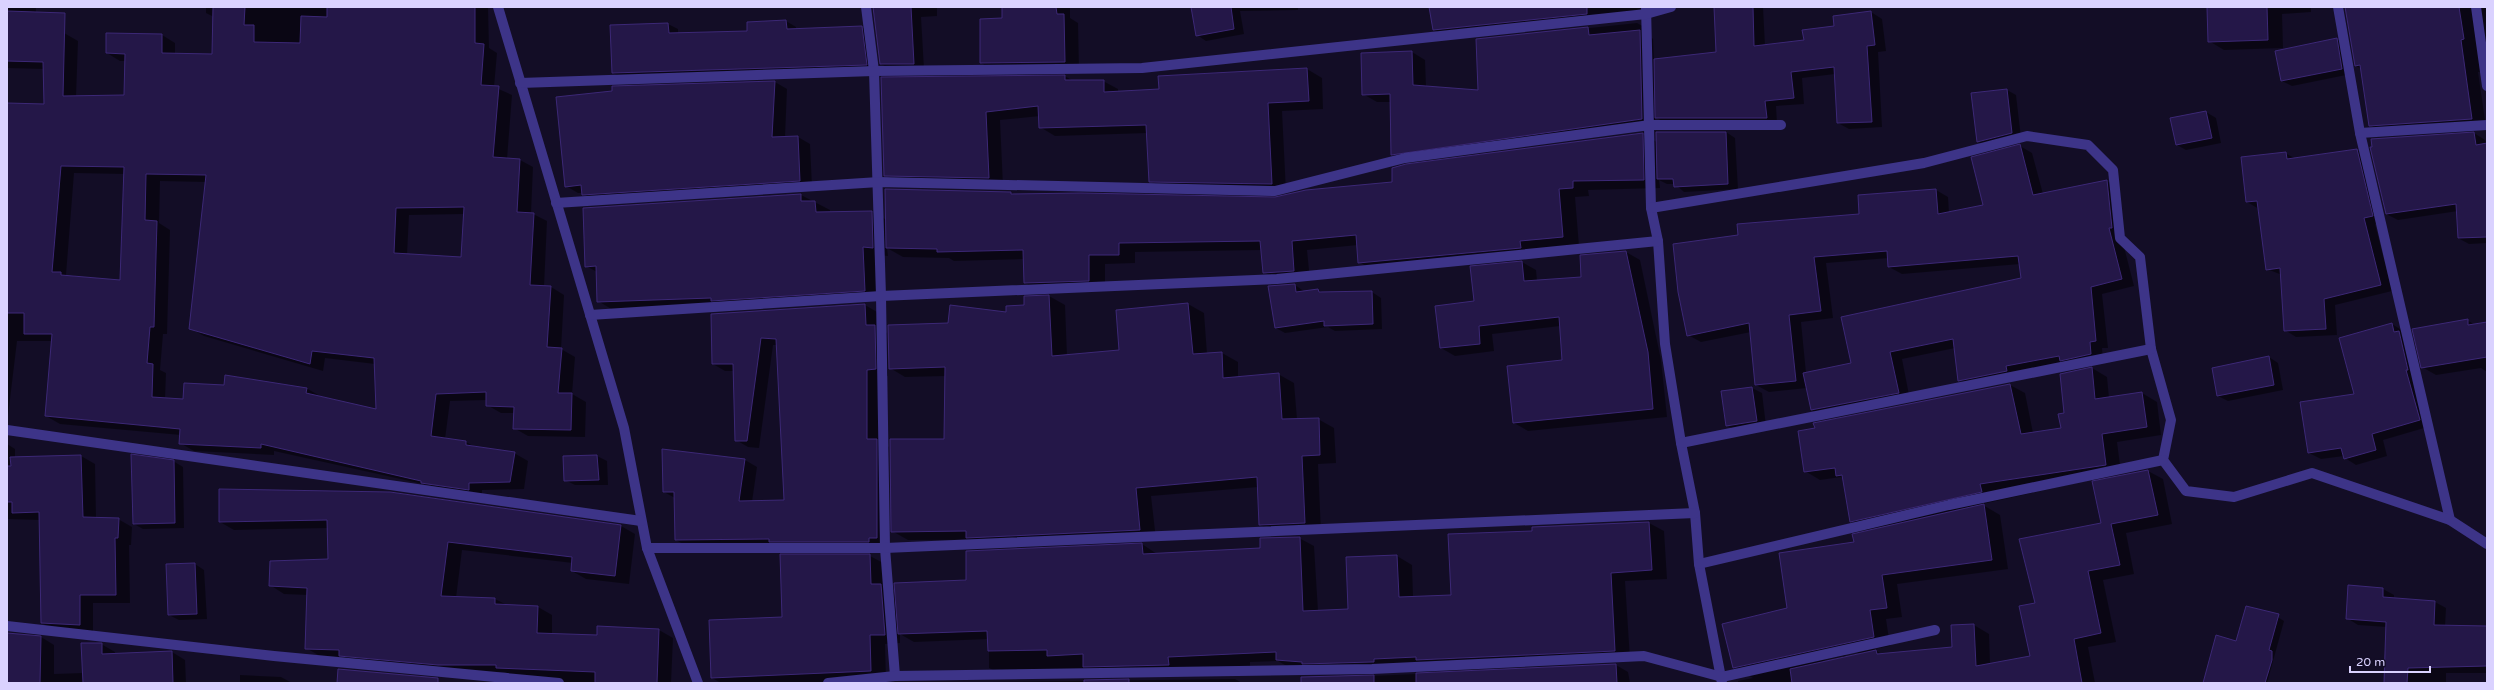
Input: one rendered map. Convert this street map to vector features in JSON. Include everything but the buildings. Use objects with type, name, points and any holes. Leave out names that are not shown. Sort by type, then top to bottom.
[{"type":"street","points":[[498,7],[624,428],[647,548],[698,683]]},
{"type":"street","points":[[866,7],[874,71],[879,182],[885,548],[896,676]]},
{"type":"street","points":[[520,83],[874,71],[1142,68],[1671,7]]},
{"type":"street","points":[[2338,7],[2360,133],[2450,520]]},
{"type":"street","points":[[2476,7],[2487,86]]},
{"type":"street","points":[[1646,11],[1651,208],[1658,241],[1665,344],[1681,443],[1695,513],[1699,564],[1722,680]]},
{"type":"street","points":[[556,203],[879,182],[1276,191],[1405,158],[1650,125],[1781,125]]},
{"type":"street","points":[[2360,133],[2487,125]]},
{"type":"street","points":[[1651,208],[1924,163],[2027,136],[2088,145],[2113,170],[2120,238],[2140,257],[2151,349],[2171,420],[2163,460],[2186,491],[2234,497],[2312,473],[2450,520],[2487,544]]},
{"type":"street","points":[[590,315],[882,296],[1277,279],[1658,241]]},
{"type":"street","points":[[1681,443],[2151,349]]},
{"type":"street","points":[[7,430],[641,521]]},
{"type":"street","points":[[1699,564],[1949,505],[2163,460]]},
{"type":"street","points":[[647,548],[885,548],[1695,513]]},
{"type":"street","points":[[7,626],[274,656],[559,683]]},
{"type":"street","points":[[828,683],[896,676],[1372,668],[1644,656],[1722,680],[1935,630]]}]
